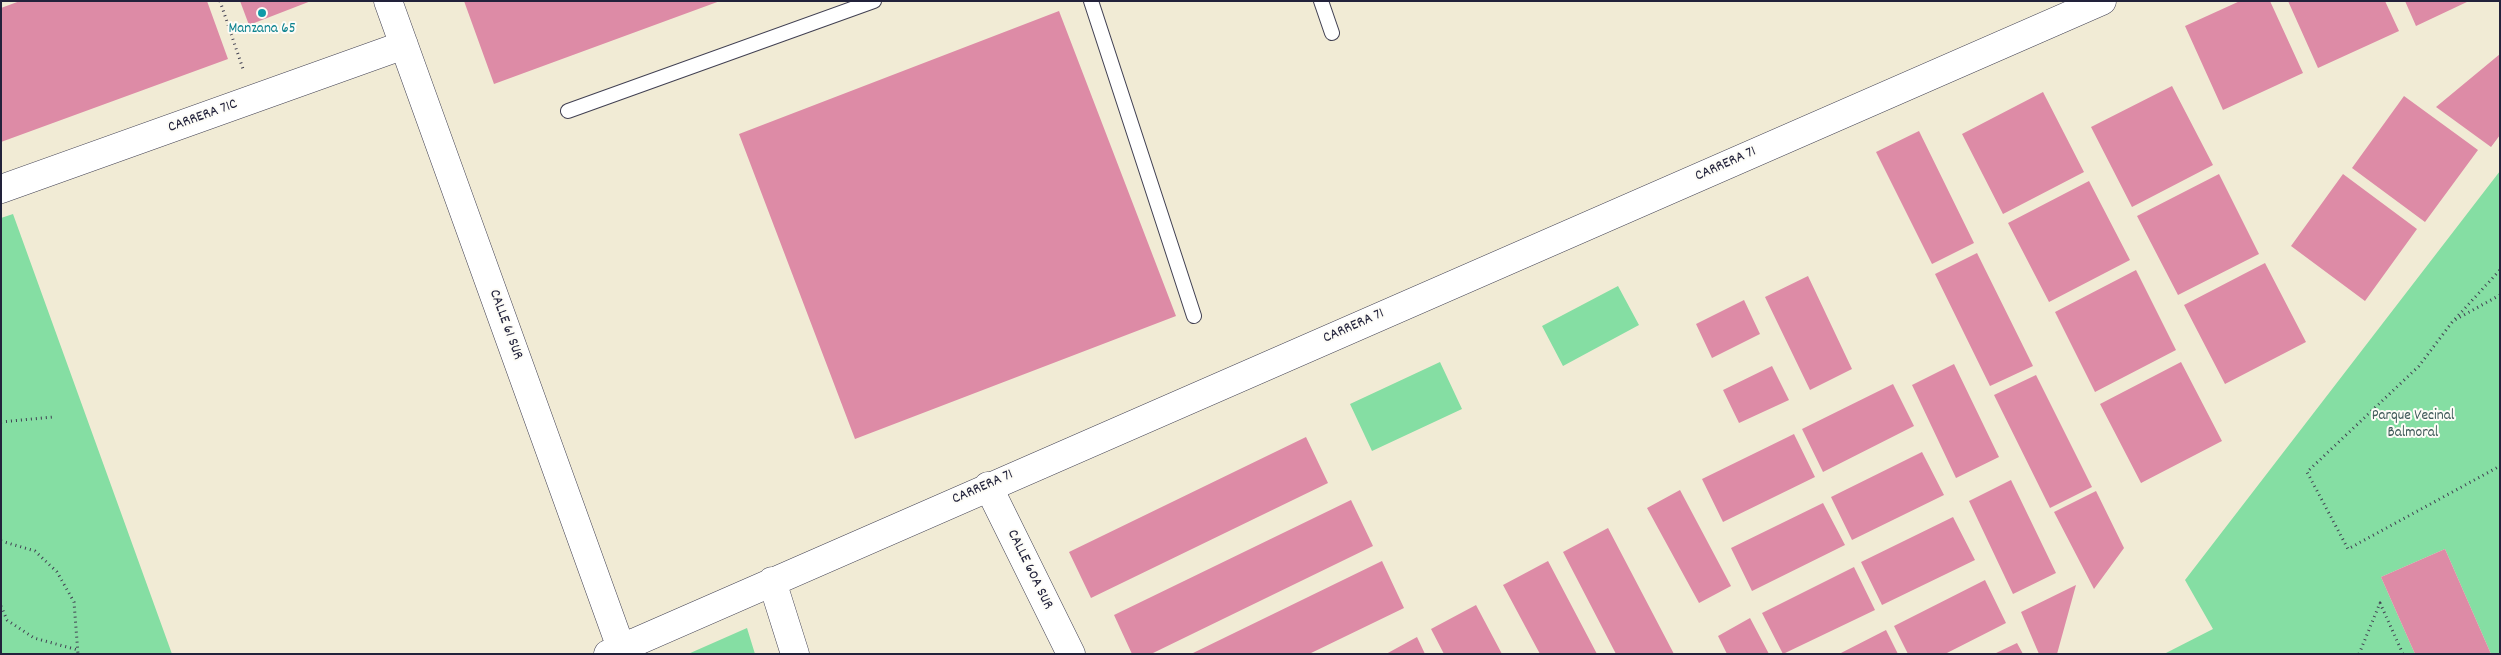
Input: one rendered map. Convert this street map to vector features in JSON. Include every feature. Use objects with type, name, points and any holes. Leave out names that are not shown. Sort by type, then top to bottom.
[{"type":"street","name":"CALLE 61 SUR","points":[[388,1],[614,651]]},
{"type":"street","name":"CARRERA 71","points":[[614,651],[2102,1]]},
{"type":"street","name":"CARRERA 71C","points":[[1,189],[404,45]]},
{"type":"street","name":"CALLE 60A SUR","points":[[988,486],[1071,654]]},
{"type":"street","points":[[772,581],[795,654]]},
{"type":"lane","points":[[568,111],[874,1]]},
{"type":"lane","points":[[1091,1],[1194,316]]},
{"type":"lane","points":[[1321,1],[1332,33]]},
{"type":"path","points":[[220,1],[253,99]]},
{"type":"path","points":[[2500,270],[2453,321],[2419,366],[2307,472],[2348,549],[2500,466]]},
{"type":"path","points":[[2453,321],[2500,295]]},
{"type":"path","points":[[1,422],[53,417]]},
{"type":"path","points":[[1,541],[35,551],[57,572],[74,602],[78,652],[34,638],[7,620],[1,606]]},
{"type":"path","points":[[2360,654],[2380,603],[2403,654]]},
{"type":"green space","name":"Parque Vecinal Balmoral","points":[[2500,171],[2500,654],[2491,654],[2445,549],[2381,577],[2415,654],[2164,654],[2213,629],[2185,580]]},
{"type":"green space","points":[[13,214],[172,654],[1,654],[1,218]]},
{"type":"green space","points":[[1618,286],[1639,325],[1563,366],[1542,326]]},
{"type":"green space","points":[[1440,362],[1462,409],[1372,451],[1350,404]]},
{"type":"green space","points":[[747,628],[755,654],[688,654]]},
{"type":"building","points":[[20,1],[207,1],[228,59],[1,142],[1,8]]},
{"type":"building","name":"Manzana 65","points":[[240,1],[311,1],[249,25]]},
{"type":"building","points":[[464,1],[720,1],[494,84]]},
{"type":"building","points":[[2240,1],[2270,1],[2303,73],[2223,110],[2185,26]]},
{"type":"building","points":[[2288,1],[2385,1],[2399,31],[2318,68]]},
{"type":"building","points":[[2405,1],[2469,1],[2416,26]]},
{"type":"building","points":[[1059,11],[1176,316],[855,439],[739,134]]},
{"type":"building","points":[[2500,54],[2500,135],[2491,147],[2436,107]]},
{"type":"building","points":[[2172,86],[2213,165],[2132,207],[2091,127]]},
{"type":"building","points":[[2043,92],[2084,172],[2003,214],[1962,134]]},
{"type":"building","points":[[2404,96],[2478,150],[2425,222],[2352,168]]},
{"type":"building","points":[[1919,131],[1974,243],[1932,264],[1876,152]]},
{"type":"building","points":[[2219,174],[2259,254],[2178,295],[2137,216]]},
{"type":"building","points":[[2343,174],[2417,229],[2365,301],[2291,246]]},
{"type":"building","points":[[2089,181],[2130,260],[2049,302],[2008,223]]},
{"type":"building","points":[[1977,253],[2033,366],[1990,386],[1935,274]]},
{"type":"building","points":[[2265,263],[2306,342],[2225,384],[2184,305]]},
{"type":"building","points":[[2136,270],[2176,350],[2095,392],[2055,312]]},
{"type":"building","points":[[1808,276],[1852,369],[1810,390],[1765,297]]},
{"type":"building","points":[[1744,300],[1760,334],[1712,358],[1696,324]]},
{"type":"building","points":[[2181,362],[2222,441],[2141,483],[2100,404]]},
{"type":"building","points":[[1954,364],[1999,457],[1956,478],[1912,385]]},
{"type":"building","points":[[1772,366],[1789,400],[1739,423],[1723,390]]},
{"type":"building","points":[[2036,375],[2092,487],[2050,508],[1994,395]]},
{"type":"building","points":[[1893,384],[1914,426],[1823,472],[1802,429]]},
{"type":"building","points":[[1794,434],[1815,477],[1723,522],[1702,479]]},
{"type":"building","points":[[1306,437],[1328,483],[1091,598],[1069,552]]},
{"type":"building","points":[[1922,452],[1944,495],[1852,540],[1831,497]]},
{"type":"building","points":[[2011,480],[2056,573],[2013,594],[1969,501]]},
{"type":"building","points":[[1680,490],[1731,586],[1699,603],[1647,508]]},
{"type":"building","points":[[2096,491],[2124,548],[2094,589],[2054,512]]},
{"type":"building","points":[[1351,500],[1373,546],[1151,654],[1132,654],[1114,615]]},
{"type":"building","points":[[1823,503],[1845,545],[1752,591],[1731,548]]},
{"type":"building","points":[[1953,517],[1975,560],[1882,605],[1861,562]]},
{"type":"building","points":[[1608,528],[1674,654],[1616,654],[1563,552]]},
{"type":"building","points":[[2445,549],[2491,654],[2415,654],[2381,577]]},
{"type":"building","points":[[1382,561],[1404,608],[1309,654],[1191,654]]},
{"type":"building","points":[[1548,561],[1597,654],[1540,654],[1503,585]]},
{"type":"building","points":[[1854,567],[1875,610],[1783,654],[1762,613]]},
{"type":"building","points":[[1985,580],[2006,623],[1945,654],[1908,654],[1894,626]]},
{"type":"building","points":[[2076,585],[2057,654],[2039,654],[2021,612]]},
{"type":"building","points":[[1476,605],[1502,654],[1444,654],[1431,629]]},
{"type":"building","points":[[1750,618],[1769,654],[1727,654],[1718,636]]},
{"type":"building","points":[[1886,630],[1898,654],[1839,654]]},
{"type":"building","points":[[1417,637],[1425,654],[1386,654]]},
{"type":"building","points":[[2017,643],[2023,654],[1994,654]]},
{"type":"place","name":"Manzana 65","points":[[262,13]]}]
